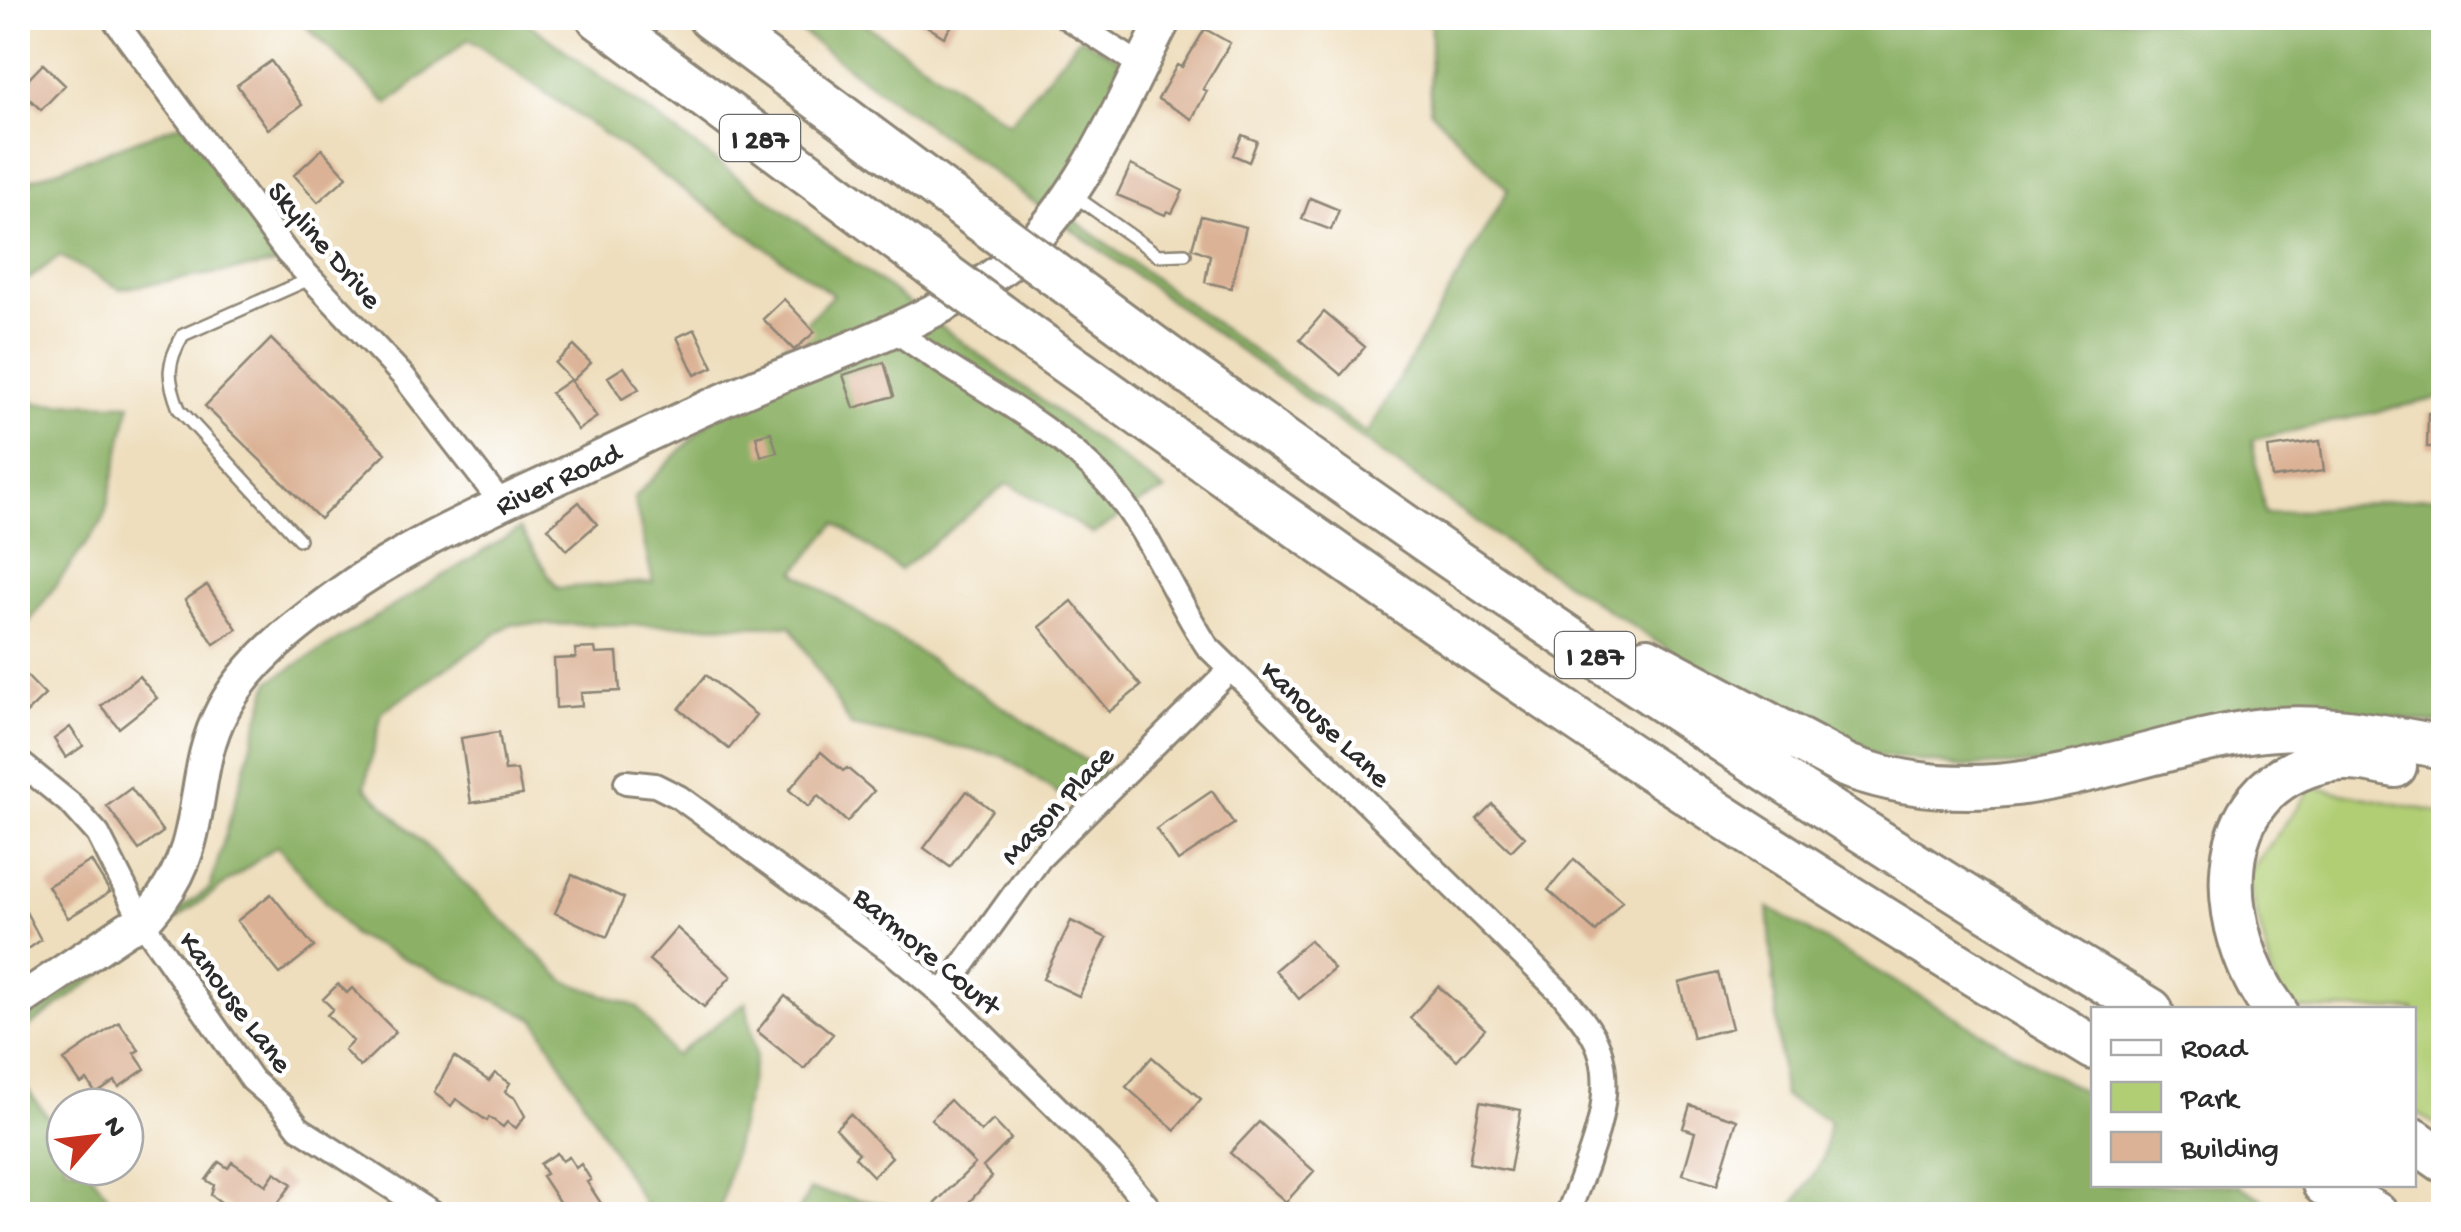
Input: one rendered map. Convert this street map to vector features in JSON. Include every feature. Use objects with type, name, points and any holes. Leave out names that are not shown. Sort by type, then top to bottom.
[{"type":"highway","name":"I 287","points":[[599,18],[1000,315],[1573,717],[1814,874],[2091,1046]]},
{"type":"highway","name":"I 287","points":[[710,18],[978,218],[1373,503],[1832,812],[2146,1007]]},
{"type":"highway","points":[[1373,503],[1782,734],[1847,766],[1905,784],[1963,789],[2020,786],[2230,736],[2281,729],[2332,729],[2444,747]]},
{"type":"highway","points":[[2273,1007],[2241,946],[2230,892],[2237,840],[2257,802],[2289,776],[2326,760],[2366,760],[2444,775]]},
{"type":"highway","points":[[2416,1141],[2444,1161]]},
{"type":"highway","points":[[2416,1164],[2444,1180]]},
{"type":"highway","points":[[2329,1187],[2376,1214]]},
{"type":"street","name":"Skyline Drive","points":[[113,18],[287,252],[404,376],[502,504]]},
{"type":"street","points":[[1067,18],[1140,65]]},
{"type":"street","name":"River Road","points":[[18,1002],[128,928],[143,923],[167,892],[187,856],[210,739],[233,691],[258,660],[322,607],[422,542],[657,429],[893,329],[965,292],[1010,263],[1031,244],[1081,183],[1164,18]]},
{"type":"street","name":"Kanouse Lane","points":[[893,329],[1076,453],[1104,481],[1144,535],[1184,611],[1208,646],[1582,1019],[1601,1054],[1604,1085],[1596,1131],[1568,1214]]},
{"type":"street","name":"Mason Place","points":[[942,994],[1040,858],[1230,670]]},
{"type":"street","name":"Kanouse Lane","points":[[18,760],[72,805],[98,834],[143,923],[252,1080],[281,1105],[299,1128],[433,1214]]},
{"type":"street","name":"Barmore Court","points":[[626,782],[655,785],[678,797],[892,952],[942,994],[1111,1162],[1154,1214]]},
{"type":"lane","points":[[1072,194],[1158,255],[1185,254]]},
{"type":"lane","points":[[299,539],[179,409],[169,382],[172,354],[183,335],[312,278]]},
{"type":"green space","points":[[297,18],[521,18],[1165,491],[1093,534],[1008,483],[900,570],[836,523],[795,572],[1117,781],[1089,815],[1003,756],[851,726],[791,626],[511,624],[382,712],[365,787],[565,981],[638,1007],[674,1056],[746,1002],[756,1057],[719,1214],[650,1214],[535,1019],[353,935],[277,846],[18,1035],[18,1026],[210,888],[270,681],[520,529],[557,588],[653,582],[634,498],[833,295],[469,39],[388,104]]},
{"type":"green space","points":[[783,18],[856,18],[1009,123],[1080,37],[1145,73],[1070,217],[1367,434],[1508,190],[1430,110],[1431,18],[2443,18],[2443,397],[2252,440],[2265,514],[2443,496],[2443,724],[2344,711],[2047,764],[1965,767],[1880,756],[1812,737],[1523,555]]},
{"type":"green space","points":[[183,123],[299,260],[120,289],[60,256],[18,287],[18,178],[22,183]]},
{"type":"green space","points":[[18,378],[35,403],[130,404],[104,519],[27,625],[18,613]]},
{"type":"green space","points":[[2312,787],[2443,813],[2443,1129],[2416,1112],[2416,1007],[2293,1007],[2275,986],[2247,876]]},
{"type":"green space","points":[[1768,907],[2091,1097],[2091,1187],[2241,1187],[2288,1214],[1788,1214],[1823,1159],[1829,1120],[1783,1096]]},
{"type":"green space","points":[[18,1077],[45,1113],[45,1187],[101,1187],[122,1214],[18,1214]]},
{"type":"green space","points":[[810,1190],[907,1209],[913,1214],[797,1214]]},
{"type":"building","points":[[914,18],[957,18],[944,37]]},
{"type":"building","points":[[1205,29],[1230,43],[1203,89],[1207,91],[1192,119],[1158,99],[1177,65],[1182,67]]},
{"type":"building","points":[[271,61],[302,105],[268,129],[237,85]]},
{"type":"building","points":[[43,64],[65,85],[41,110],[19,89]]},
{"type":"building","points":[[1242,135],[1257,141],[1249,162],[1233,155]]},
{"type":"building","points":[[322,149],[347,177],[318,202],[294,175]]},
{"type":"building","points":[[1131,165],[1183,191],[1172,213],[1167,211],[1165,215],[1117,195]]},
{"type":"building","points":[[1310,198],[1339,210],[1331,230],[1302,219]]},
{"type":"building","points":[[1201,216],[1246,227],[1231,288],[1205,282],[1210,255],[1192,248]]},
{"type":"building","points":[[784,299],[815,332],[794,350],[763,319]]},
{"type":"building","points":[[1324,312],[1365,347],[1341,375],[1300,340]]},
{"type":"building","points":[[695,329],[713,367],[695,375],[677,337]]},
{"type":"building","points":[[271,339],[386,453],[320,519],[205,406]]},
{"type":"building","points":[[574,346],[591,363],[572,381],[555,363]]},
{"type":"building","points":[[884,362],[894,396],[854,408],[843,375]]},
{"type":"building","points":[[624,367],[639,389],[622,399],[608,377]]},
{"type":"building","points":[[570,380],[597,417],[578,430],[551,393]]},
{"type":"building","points":[[2428,413],[2444,414],[2444,447],[2427,447]]},
{"type":"building","points":[[771,432],[777,452],[761,456],[756,436]]},
{"type":"building","points":[[2320,441],[2324,471],[2272,478],[2268,448]]},
{"type":"building","points":[[579,502],[597,524],[567,550],[548,528]]},
{"type":"building","points":[[207,585],[237,629],[214,644],[185,600]]},
{"type":"building","points":[[1072,601],[1141,686],[1109,712],[1040,627]]},
{"type":"building","points":[[595,648],[596,654],[617,653],[620,691],[581,693],[582,706],[556,708],[554,659],[576,658],[575,649]]},
{"type":"building","points":[[18,667],[45,695],[18,721]]},
{"type":"building","points":[[706,675],[756,715],[729,749],[679,709]]},
{"type":"building","points":[[139,676],[157,698],[119,728],[101,706]]},
{"type":"building","points":[[70,727],[83,746],[66,758],[54,739]]},
{"type":"building","points":[[499,732],[505,771],[517,770],[522,795],[471,803],[461,738]]},
{"type":"building","points":[[821,752],[874,791],[847,822],[818,796],[808,807],[789,790]]},
{"type":"building","points":[[131,788],[163,832],[139,850],[107,806]]},
{"type":"building","points":[[967,791],[992,810],[950,867],[924,848]]},
{"type":"building","points":[[1212,791],[1234,824],[1178,861],[1156,829]]},
{"type":"building","points":[[1492,804],[1525,837],[1511,851],[1477,819]]},
{"type":"building","points":[[1574,859],[1622,901],[1596,932],[1548,890]]},
{"type":"building","points":[[91,861],[110,892],[68,918],[48,886]]},
{"type":"building","points":[[572,875],[624,898],[607,937],[555,913]]},
{"type":"building","points":[[271,894],[314,947],[280,974],[237,921]]},
{"type":"building","points":[[18,897],[41,940],[18,956]]},
{"type":"building","points":[[1071,921],[1107,938],[1079,996],[1043,979]]},
{"type":"building","points":[[677,928],[731,976],[704,1007],[649,960]]},
{"type":"building","points":[[1310,940],[1334,969],[1299,999],[1275,970]]},
{"type":"building","points":[[1718,973],[1732,1028],[1693,1038],[1679,983]]},
{"type":"building","points":[[338,984],[347,993],[352,988],[396,1032],[360,1067],[344,1050],[353,1041],[327,1015],[333,1009],[323,999]]},
{"type":"building","points":[[1438,986],[1485,1029],[1457,1060],[1410,1018]]},
{"type":"building","points":[[785,996],[833,1034],[804,1069],[757,1031]]},
{"type":"building","points":[[119,1022],[139,1050],[134,1053],[145,1069],[119,1087],[115,1081],[106,1087],[92,1087],[87,1080],[81,1084],[64,1060]]},
{"type":"building","points":[[454,1057],[489,1081],[495,1073],[510,1083],[505,1092],[515,1098],[525,1116],[516,1128],[507,1122],[503,1127],[489,1117],[487,1121],[456,1099],[451,1106],[434,1093]]},
{"type":"building","points":[[1152,1057],[1201,1099],[1175,1130],[1126,1087]]},
{"type":"building","points":[[950,1100],[981,1132],[993,1120],[1011,1139],[983,1167],[992,1177],[958,1214],[924,1214],[975,1164],[931,1119]]},
{"type":"building","points":[[1480,1102],[1521,1110],[1510,1171],[1469,1163]]},
{"type":"building","points":[[1690,1105],[1737,1120],[1717,1185],[1683,1174],[1695,1132],[1683,1128]]},
{"type":"building","points":[[850,1114],[892,1157],[873,1176],[836,1128]]},
{"type":"building","points":[[1259,1122],[1314,1171],[1286,1202],[1230,1153]]},
{"type":"building","points":[[557,1153],[562,1161],[569,1157],[576,1168],[581,1164],[591,1180],[587,1182],[604,1208],[595,1214],[567,1214],[542,1176],[546,1174],[540,1164]]},
{"type":"building","points":[[219,1162],[228,1168],[232,1162],[266,1185],[275,1172],[292,1184],[270,1214],[248,1214],[238,1207],[235,1212],[211,1195],[214,1185],[206,1180]]}]
